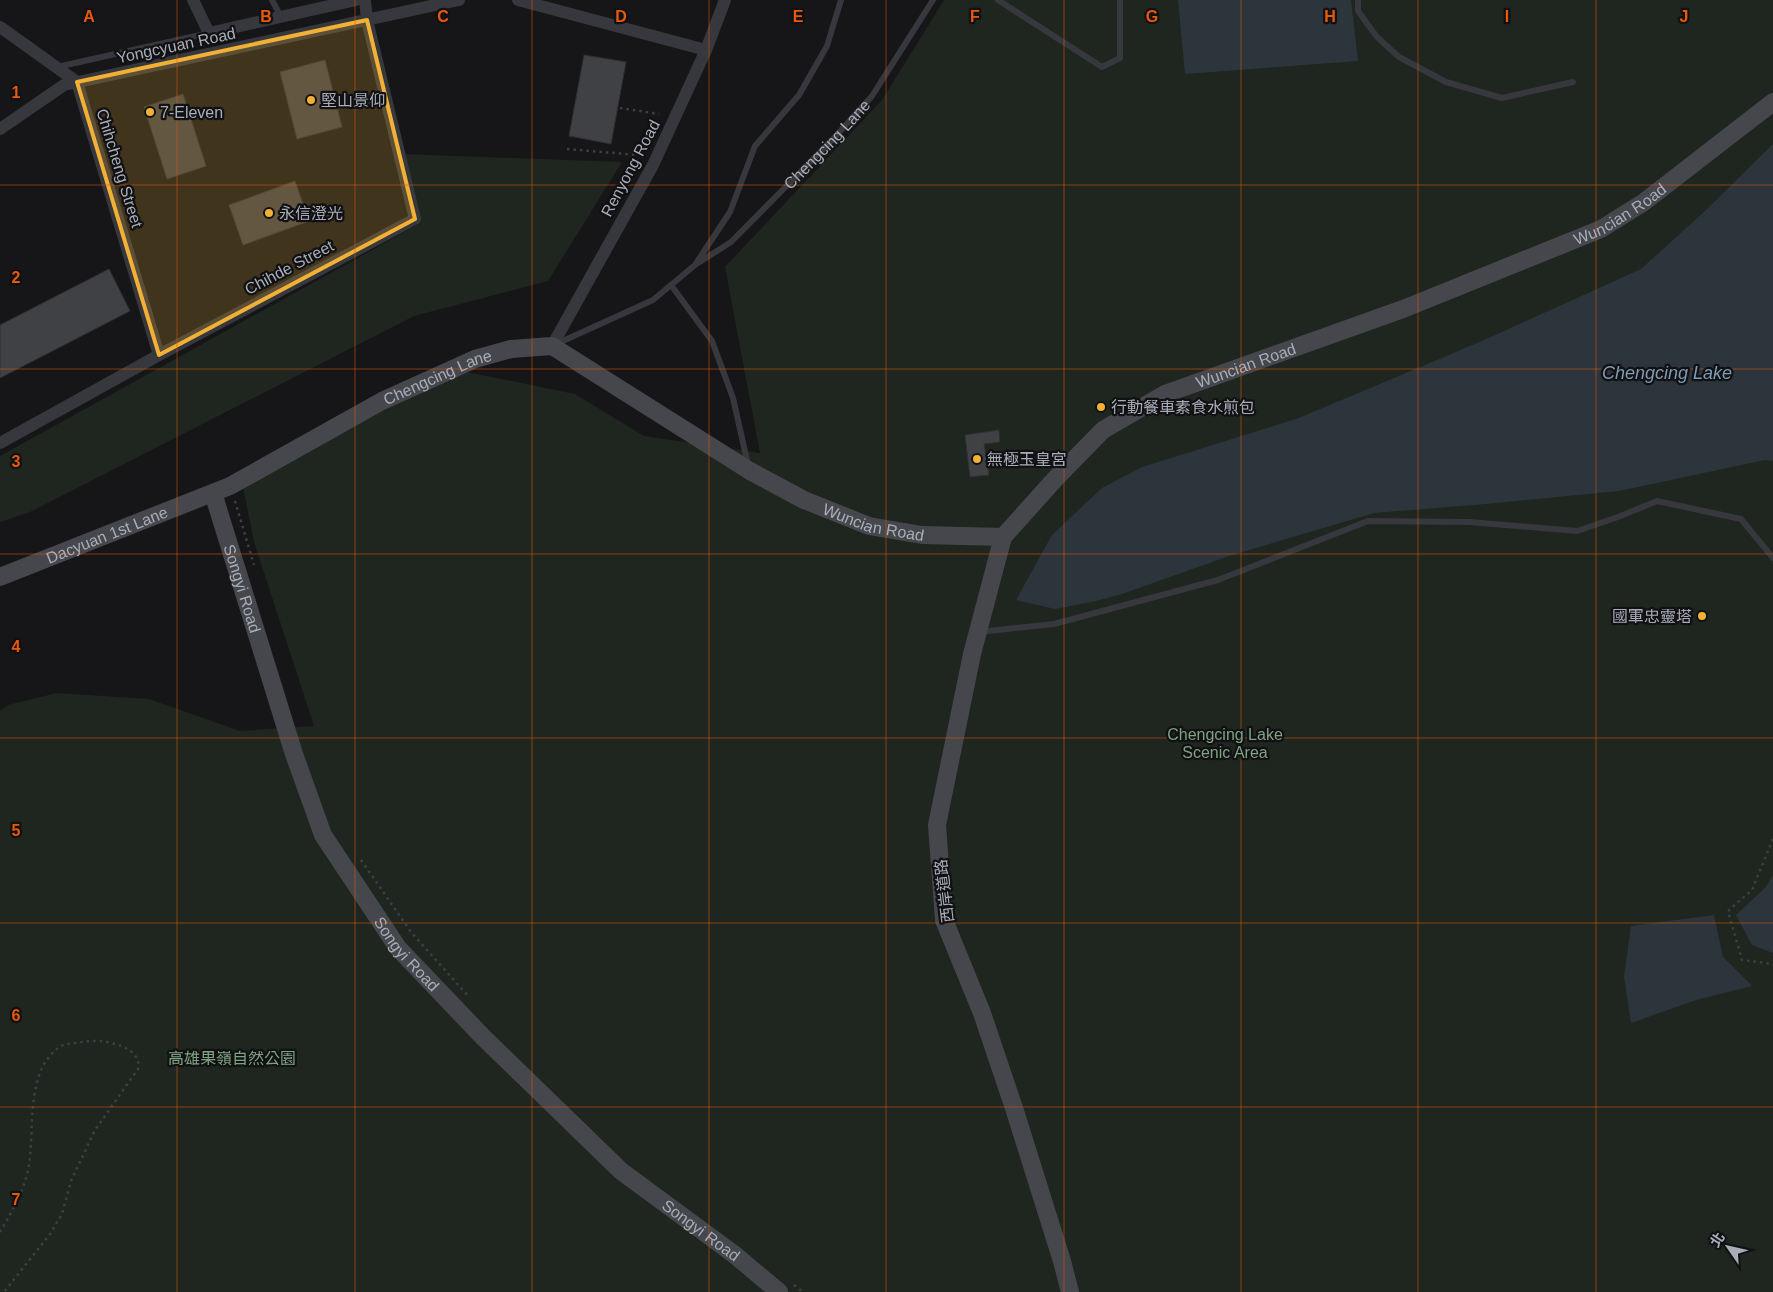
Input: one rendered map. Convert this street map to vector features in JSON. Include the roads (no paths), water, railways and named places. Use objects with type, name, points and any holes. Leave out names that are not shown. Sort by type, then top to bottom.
[{"type":"street","points":[[193,0],[218,53]]},
{"type":"street","points":[[209,33],[342,1],[356,0]]},
{"type":"street","points":[[365,0],[367,20]]},
{"type":"street","name":"Yongcyuan Road","points":[[0,129],[64,85],[459,0]]},
{"type":"street","points":[[518,0],[706,50]]},
{"type":"street","name":"Renyong Road","points":[[552,346],[653,165],[706,50],[725,0]]},
{"type":"street","name":"Chihde Street","points":[[0,443],[159,355],[415,219],[367,20]]},
{"type":"street","points":[[0,26],[77,82]]},
{"type":"street","name":"Chihcheng Street","points":[[77,82],[159,355]]},
{"type":"street","name":"Wuncian Road","points":[[552,346],[750,471],[804,500],[869,526],[922,534],[1004,537],[1056,478],[1103,430],[1165,394],[1403,309],[1601,229],[1644,202],[1773,102]]},
{"type":"street","name":"Chengcing Lane","points":[[213,493],[230,486],[382,401],[475,358],[511,349],[552,346]]},
{"type":"street","name":"Dacyuan 1st Lane","points":[[0,577],[213,493]]},
{"type":"street","name":"Songyi Road","points":[[213,493],[291,744],[323,835],[398,948],[482,1036],[621,1171],[735,1255],[784,1286]]},
{"type":"street","name":"西岸道路","points":[[1004,537],[972,654],[936,825],[944,920],[982,1013],[1062,1260],[1070,1292]]},
{"type":"lane","points":[[272,0],[280,17]]},
{"type":"lane","name":"Chengcing Lane","points":[[695,265],[730,212],[755,146],[799,95],[827,46],[841,0]]},
{"type":"lane","name":"Chengcing Lane","points":[[552,346],[653,300],[695,265],[731,242],[834,138],[872,96],[933,0]]},
{"type":"lane","points":[[998,0],[1102,68],[1120,58],[1120,0]]},
{"type":"lane","points":[[1358,0],[1358,11],[1388,47],[1399,57],[1446,82],[1502,98],[1573,82]]},
{"type":"lane","points":[[57,67],[209,33]]},
{"type":"lane","points":[[672,284],[712,341],[732,398],[750,471]]},
{"type":"lane","points":[[978,632],[1054,624],[1218,580],[1368,521],[1469,522],[1577,531],[1657,501],[1741,519],[1773,558]]},
{"type":"water","points":[[1178,0],[1351,0],[1358,61],[1185,74]]},
{"type":"water","name":"Chengcing Lake","points":[[1773,144],[1773,461],[1765,460],[1619,491],[1374,513],[1229,556],[1122,594],[1096,601],[1055,609],[1016,600],[1052,535],[1102,488],[1142,467],[1299,418],[1482,341],[1641,269],[1706,210]]},
{"type":"water","points":[[1773,875],[1773,953],[1752,945],[1736,915],[1766,887]]},
{"type":"water","points":[[1714,915],[1723,957],[1752,986],[1696,1000],[1631,1023],[1624,976],[1631,926]]},
{"type":"place","name":"堅山景仰","points":[[311,100]]},
{"type":"place","name":"7-Eleven","points":[[150,112]]},
{"type":"place","name":"永信澄光","points":[[269,213]]},
{"type":"place","name":"行動餐車素食水煎包","points":[[1101,407]]},
{"type":"place","name":"無極玉皇宮","points":[[977,459]]},
{"type":"place","name":"國軍忠靈塔","points":[[1702,616]]},
{"type":"park label","name":"Chengcing Lake Scenic Area","points":[[1225,743]]},
{"type":"park label","name":"高雄果嶺自然公園","points":[[232,1058]]}]
